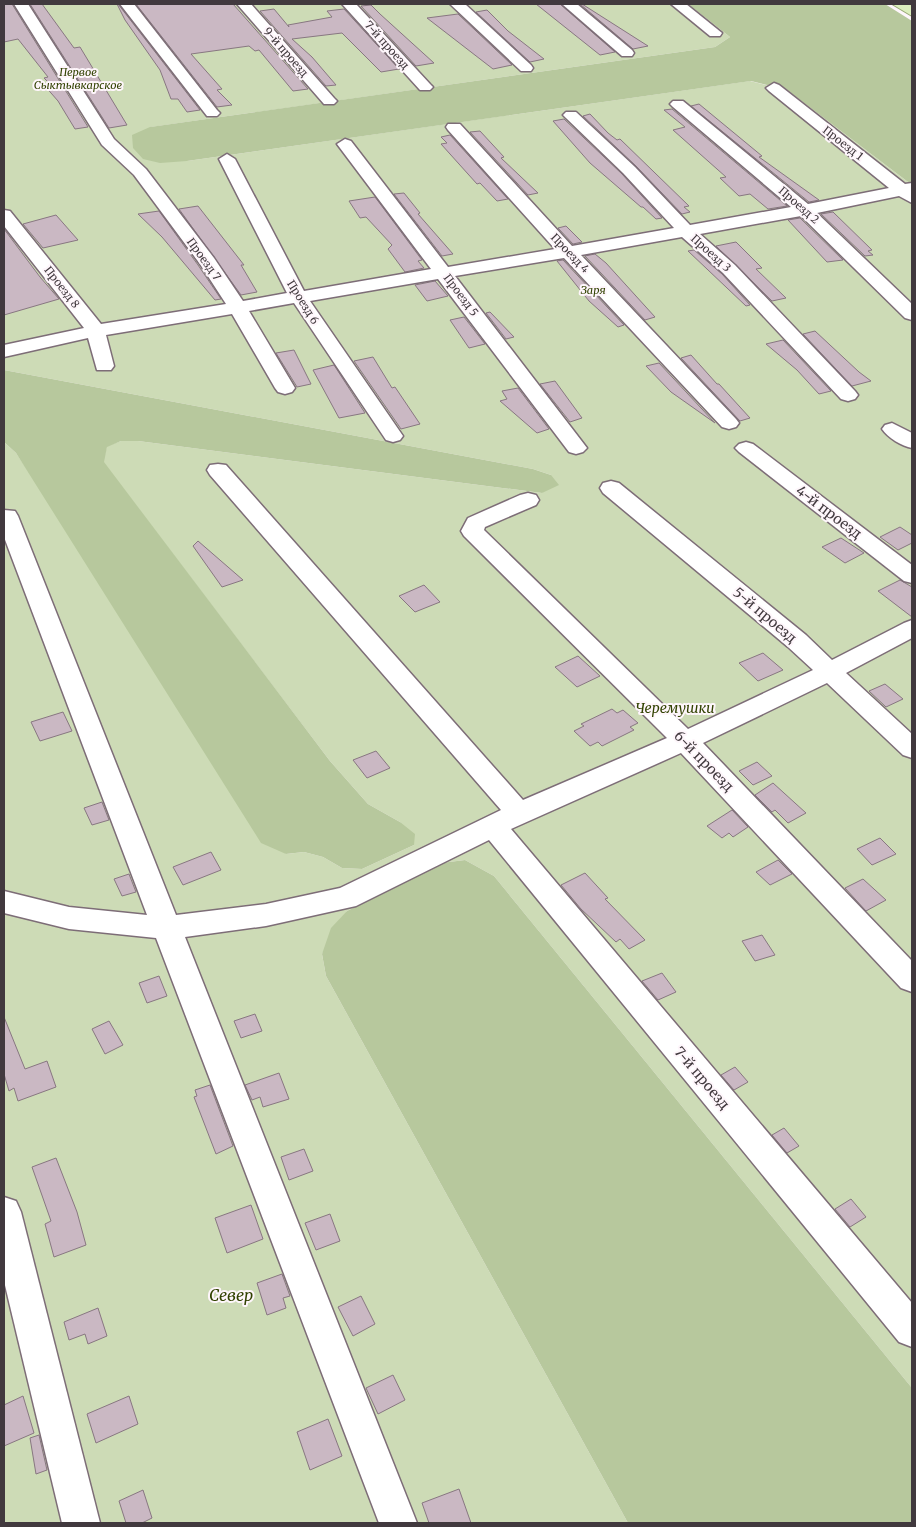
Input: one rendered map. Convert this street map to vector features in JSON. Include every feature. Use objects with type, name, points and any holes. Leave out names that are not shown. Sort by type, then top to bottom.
[{"type":"main road","points":[[899,4],[912,12]]},
{"type":"street","name":"Проезд 7","points":[[21,4],[108,142],[140,172],[208,262],[238,308],[285,388]]},
{"type":"street","points":[[127,4],[212,113]]},
{"type":"street","name":"9-й проезд","points":[[244,4],[329,101]]},
{"type":"street","name":"7-й проезд","points":[[349,4],[425,87]]},
{"type":"street","points":[[457,4],[526,68]]},
{"type":"street","points":[[569,4],[627,53]]},
{"type":"street","points":[[678,4],[715,33]]},
{"type":"street","name":"Проезд 1","points":[[774,88],[909,192]]},
{"type":"street","name":"Проезд 2","points":[[678,104],[806,210],[912,314]]},
{"type":"street","name":"Проезд 3","points":[[570,115],[629,170],[686,231],[729,269],[848,395]]},
{"type":"street","name":"Проезд 4","points":[[454,127],[568,252],[729,423]]},
{"type":"street","name":"Проезд 5","points":[[344,144],[392,208],[444,272],[576,448]]},
{"type":"street","name":"Проезд 6","points":[[227,159],[298,296],[393,436]]},
{"type":"street","points":[[4,351],[96,331],[568,252],[909,192]]},
{"type":"street","name":"Проезд 8","points":[[4,215],[96,331],[104,366]]},
{"type":"street","points":[[892,429],[912,442]]},
{"type":"street","name":"4-й проезд","points":[[746,448],[912,576]]},
{"type":"street","name":"7-й проезд","points":[[218,470],[506,819],[912,1330]]},
{"type":"street","name":"6-й проезд","points":[[528,500],[476,523],[472,531],[684,741],[912,980]]},
{"type":"street","points":[[7,516],[398,1523]]},
{"type":"street","points":[[4,902],[69,918],[167,928],[266,915],[346,898],[506,819],[684,741],[830,672],[912,628]]},
{"type":"street","name":"5-й проезд","points":[[830,672],[912,749]]},
{"type":"street","points":[[4,1212],[81,1523]]},
{"type":"lane","name":"5-й проезд","points":[[611,488],[797,641],[830,672]]},
{"type":"green space","points":[[4,4],[688,4],[730,37],[715,47],[151,127],[187,161],[750,81],[787,90],[912,185],[912,1388],[494,876],[465,860],[441,863],[347,911],[322,954],[326,976],[628,1523],[4,1523],[4,442],[16,453],[286,854],[304,852],[323,857],[342,868],[362,869],[414,845],[400,822],[368,804],[330,761],[103,462],[107,446],[121,441],[138,441],[542,493],[551,475],[533,469],[4,370]]},
{"type":"green space","points":[[688,4],[885,4],[912,21],[912,185],[787,90],[751,81],[187,161],[160,163],[143,159],[133,148],[132,135],[150,127],[715,47],[730,37]]},
{"type":"green space","points":[[4,370],[533,469],[551,475],[559,485],[542,493],[138,441],[121,441],[107,447],[104,462],[330,761],[368,804],[400,822],[415,834],[414,845],[362,869],[342,868],[323,857],[304,852],[286,854],[261,843],[16,453],[4,442]]},
{"type":"green space","points":[[465,860],[494,876],[912,1388],[912,1523],[628,1523],[326,976],[322,954],[331,928],[347,911],[441,863]]},
{"type":"building","points":[[4,4],[12,4],[88,127],[75,129],[58,101],[44,85],[50,84],[44,78],[48,77],[18,39],[4,42]]},
{"type":"building","points":[[30,4],[42,4],[74,48],[80,47],[127,125],[109,128]]},
{"type":"building","points":[[117,4],[200,110],[187,112],[178,99],[171,99],[160,70],[125,20]]},
{"type":"building","points":[[136,4],[233,4],[308,89],[293,91],[259,50],[255,51],[249,46],[191,54],[222,89],[217,90],[232,105],[217,107]]},
{"type":"building","points":[[536,4],[560,4],[615,52],[600,55]]},
{"type":"building","points":[[580,4],[582,4],[648,46],[633,49]]},
{"type":"building","points":[[371,5],[434,63],[416,66],[361,6]]},
{"type":"building","points":[[274,9],[289,27],[288,25],[332,17],[327,11],[344,9],[399,69],[381,72],[342,33],[292,39],[312,57],[336,85],[326,86],[260,11]]},
{"type":"building","points":[[487,10],[508,31],[544,59],[530,62],[476,12]]},
{"type":"building","points":[[458,14],[512,65],[493,69],[427,18]]},
{"type":"building","points":[[699,104],[762,156],[759,157],[819,200],[809,202],[691,106]]},
{"type":"building","points":[[672,109],[787,206],[768,209],[750,194],[739,196],[720,178],[726,177],[673,130],[685,127],[664,110]]},
{"type":"building","points":[[590,114],[608,133],[617,140],[620,139],[689,206],[684,207],[690,212],[682,214],[636,166],[583,116]]},
{"type":"building","points":[[564,119],[622,174],[662,218],[656,219],[590,163],[553,121]]},
{"type":"building","points":[[480,131],[504,157],[501,158],[538,193],[528,195],[470,132]]},
{"type":"building","points":[[450,135],[508,199],[497,201],[480,183],[477,184],[441,144],[447,143],[441,137]]},
{"type":"building","points":[[404,193],[420,213],[418,214],[453,254],[442,256],[394,194]]},
{"type":"building","points":[[375,197],[422,260],[418,261],[424,268],[405,272],[388,249],[392,245],[366,217],[360,218],[349,201]]},
{"type":"building","points":[[198,206],[244,265],[241,265],[257,292],[241,295],[179,209]]},
{"type":"building","points":[[159,211],[221,299],[215,300],[162,237],[138,214]]},
{"type":"building","points":[[833,212],[872,250],[868,251],[873,255],[865,256],[821,214]]},
{"type":"building","points":[[56,215],[78,240],[43,248],[23,224]]},
{"type":"building","points":[[800,218],[843,260],[827,262],[788,220]]},
{"type":"building","points":[[566,226],[582,242],[573,244],[558,228]]},
{"type":"building","points":[[4,229],[40,277],[59,299],[4,315]]},
{"type":"building","points":[[736,242],[762,268],[756,269],[786,298],[772,301],[716,246]]},
{"type":"building","points":[[694,250],[722,274],[750,305],[746,306],[688,251]]},
{"type":"building","points":[[595,254],[606,263],[655,317],[645,320],[585,256]]},
{"type":"building","points":[[563,260],[624,325],[618,327],[589,301],[557,261]]},
{"type":"building","points":[[435,281],[448,296],[427,301],[415,285]]},
{"type":"building","points":[[490,312],[514,337],[506,339],[486,313]]},
{"type":"building","points":[[464,317],[485,344],[469,348],[450,320]]},
{"type":"building","points":[[815,331],[871,381],[852,386],[803,334]]},
{"type":"building","points":[[783,340],[831,391],[819,394],[797,370],[766,344]]},
{"type":"building","points":[[294,350],[311,384],[297,387],[276,353]]},
{"type":"building","points":[[691,355],[750,418],[740,421],[681,358]]},
{"type":"building","points":[[373,357],[392,388],[395,387],[420,424],[401,429],[354,361]]},
{"type":"building","points":[[659,363],[715,423],[671,392],[646,366]]},
{"type":"building","points":[[334,365],[365,413],[339,418],[313,370]]},
{"type":"building","points":[[555,381],[582,418],[570,422],[540,384]]},
{"type":"building","points":[[518,388],[549,429],[537,433],[500,401],[507,399],[502,391]]},
{"type":"building","points":[[900,527],[912,535],[912,543],[898,550],[880,537]]},
{"type":"building","points":[[841,538],[864,553],[845,563],[822,547]]},
{"type":"building","points":[[198,541],[243,580],[222,587],[193,546]]},
{"type":"building","points":[[900,580],[912,587],[912,617],[878,591]]},
{"type":"building","points":[[424,585],[440,602],[415,612],[399,596]]},
{"type":"building","points":[[763,653],[783,670],[758,681],[739,663]]},
{"type":"building","points":[[578,656],[600,676],[577,687],[555,667]]},
{"type":"building","points":[[885,684],[903,699],[886,707],[869,691]]},
{"type":"building","points":[[612,709],[617,713],[623,710],[638,723],[630,727],[634,730],[602,746],[598,742],[590,746],[574,731],[584,726],[581,724]]},
{"type":"building","points":[[63,712],[72,731],[40,741],[31,722]]},
{"type":"building","points":[[376,751],[390,768],[367,778],[353,760]]},
{"type":"building","points":[[757,762],[772,776],[753,785],[739,771]]},
{"type":"building","points":[[773,783],[806,813],[788,823],[775,810],[772,812],[755,795]]},
{"type":"building","points":[[102,802],[109,820],[92,825],[84,808]]},
{"type":"building","points":[[732,810],[748,827],[733,837],[729,833],[722,838],[707,826]]},
{"type":"building","points":[[880,838],[896,854],[872,865],[857,849]]},
{"type":"building","points":[[211,852],[221,870],[183,885],[173,867]]},
{"type":"building","points":[[778,860],[792,874],[770,885],[756,872]]},
{"type":"building","points":[[585,873],[608,898],[605,899],[645,940],[629,949],[620,939],[616,942],[581,909],[561,885]]},
{"type":"building","points":[[129,874],[136,892],[122,896],[114,879]]},
{"type":"building","points":[[863,879],[886,900],[866,911],[845,888]]},
{"type":"building","points":[[762,935],[775,955],[755,961],[742,941]]},
{"type":"building","points":[[662,973],[676,992],[658,1000],[642,981]]},
{"type":"building","points":[[159,976],[167,996],[147,1003],[139,983]]},
{"type":"building","points":[[255,1014],[262,1031],[241,1038],[234,1021]]},
{"type":"building","points":[[4,1017],[25,1069],[47,1061],[56,1087],[18,1101],[14,1088],[9,1091],[4,1074]]},
{"type":"building","points":[[109,1021],[123,1045],[105,1054],[92,1029]]},
{"type":"building","points":[[735,1067],[748,1082],[734,1090],[721,1075]]},
{"type":"building","points":[[279,1073],[289,1099],[263,1107],[260,1097],[252,1100],[245,1085]]},
{"type":"building","points":[[210,1085],[233,1146],[216,1154],[194,1097],[197,1096],[195,1090]]},
{"type":"building","points":[[784,1128],[799,1146],[787,1153],[772,1135]]},
{"type":"building","points":[[304,1149],[313,1171],[289,1180],[281,1157]]},
{"type":"building","points":[[56,1158],[77,1212],[86,1245],[54,1257],[45,1224],[51,1221],[32,1167]]},
{"type":"building","points":[[851,1199],[866,1217],[850,1227],[835,1209]]},
{"type":"building","points":[[251,1205],[263,1239],[227,1253],[215,1218]]},
{"type":"building","points":[[330,1214],[340,1241],[316,1250],[305,1223]]},
{"type":"building","points":[[282,1274],[290,1296],[283,1298],[286,1308],[267,1315],[257,1283]]},
{"type":"building","points":[[361,1296],[375,1324],[353,1336],[338,1307]]},
{"type":"building","points":[[98,1308],[107,1336],[88,1344],[85,1334],[69,1340],[64,1322]]},
{"type":"building","points":[[393,1375],[405,1400],[378,1414],[366,1388]]},
{"type":"building","points":[[23,1396],[34,1433],[4,1446],[4,1405]]},
{"type":"building","points":[[129,1396],[138,1424],[96,1443],[87,1414]]},
{"type":"building","points":[[328,1419],[342,1456],[310,1470],[297,1432]]},
{"type":"building","points":[[39,1435],[47,1470],[36,1474],[30,1438]]},
{"type":"building","points":[[459,1489],[471,1523],[429,1523],[422,1503]]},
{"type":"building","points":[[143,1490],[152,1518],[142,1523],[126,1523],[119,1501]]},
{"type":"park label","name":"Первое Сыктывкарское","points":[[78,78]]},
{"type":"park label","name":"Заря","points":[[593,290]]},
{"type":"park label","name":"Черемушки","points":[[675,708]]},
{"type":"park label","name":"Север","points":[[231,1295]]}]
